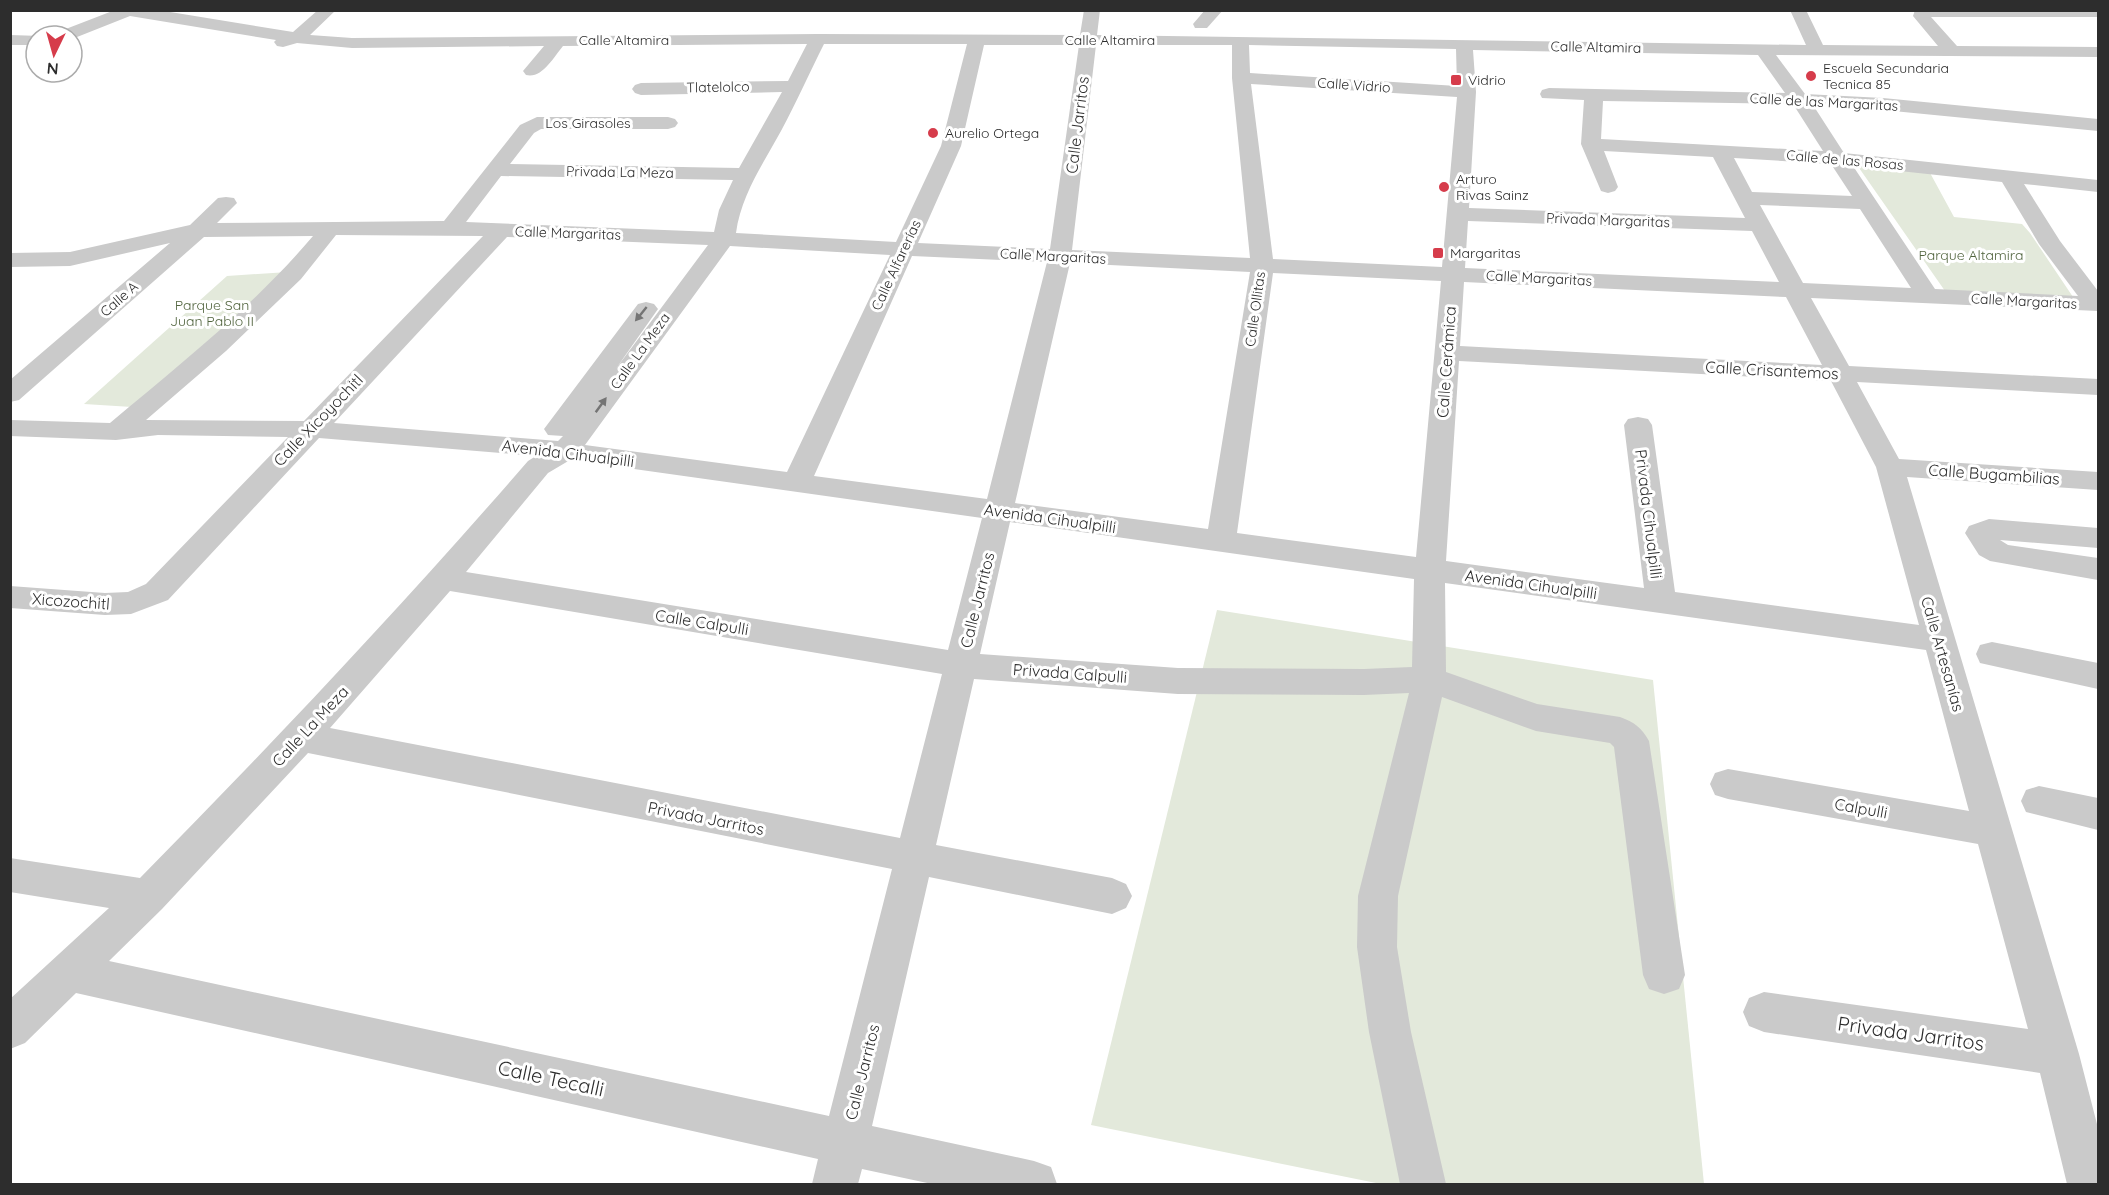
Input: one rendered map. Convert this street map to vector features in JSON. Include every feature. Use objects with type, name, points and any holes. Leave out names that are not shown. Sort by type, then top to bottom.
[{"type":"street","points":[[253,50],[296,38],[328,10]]},
{"type":"street","points":[[1201,24],[1215,10]]},
{"type":"street","points":[[1798,10],[1817,50]]},
{"type":"street","points":[[84,28],[126,11]]},
{"type":"street","name":"Calle Altamira","points":[[126,11],[296,38],[352,43],[977,40],[1090,25],[1240,40],[1763,50],[2098,52]]},
{"type":"street","points":[[1952,51],[1921,16],[1922,12],[2098,12]]},
{"type":"street","name":"Calle Jarritos","points":[[835,1185],[1060,256],[1090,25]]},
{"type":"street","name":"Calle La Meza","points":[[10,1028],[148,897],[301,737],[443,579],[549,455],[587,425],[718,233],[747,174],[796,86],[818,39]]},
{"type":"street","name":"Calle Alfarerías","points":[[796,483],[951,146],[977,40]]},
{"type":"street","name":"Calle Ollitas","points":[[1221,541],[1262,266],[1241,78],[1240,40]]},
{"type":"street","points":[[532,71],[558,41]]},
{"type":"street","name":"Calle Cerámica","points":[[1422,1185],[1390,1032],[1377,947],[1378,896],[1429,679],[1430,570],[1467,92],[1464,45]]},
{"type":"street","points":[[1763,50],[1799,99],[1928,297]]},
{"type":"street","name":"Calle Vidrio","points":[[1241,78],[1467,92]]},
{"type":"street","name":"Tlatelolco","points":[[641,89],[796,86]]},
{"type":"street","points":[[635,172],[692,88]]},
{"type":"street","name":"Calle de las Margaritas","points":[[1549,94],[1799,99],[1883,104],[2098,125]]},
{"type":"street","points":[[1594,95],[1592,144],[1608,187]]},
{"type":"street","name":"Los Girasoles","points":[[450,228],[493,170],[527,129],[537,123],[668,123]]},
{"type":"street","name":"Calle de las Rosas","points":[[1592,144],[1837,158],[2098,186]]},
{"type":"street","name":"Calle Artesanías","points":[[1721,153],[1890,467],[2057,1054],[2090,1185]]},
{"type":"street","name":"Privada La Meza","points":[[493,170],[747,174]]},
{"type":"street","points":[[2009,176],[2050,244],[2097,304]]},
{"type":"street","name":"Calle A","points":[[10,394],[226,203]]},
{"type":"street","name":"Privada Margaritas","points":[[1457,214],[1752,211],[1867,203]]},
{"type":"street","name":"Calle Margaritas","points":[[15,264],[69,260],[198,230],[450,228],[718,233],[903,249],[2097,304]]},
{"type":"street","points":[[124,425],[234,330],[293,274],[330,229]]},
{"type":"street","name":"Calle Xicoyochitl","points":[[131,603],[157,592],[309,429],[501,230]]},
{"type":"street","name":"Calle Crisantemos","points":[[1446,353],[2098,387]]},
{"type":"street","name":"Avenida Cihualpilli","points":[[10,410],[124,425],[309,429],[796,483],[1939,640]]},
{"type":"street","name":"Avenida Cihualpilli","points":[[10,428],[124,425]]},
{"type":"street","name":"Privada Cihualpilli","points":[[1638,425],[1661,602]]},
{"type":"street","name":"Calle Bugambilias","points":[[1890,467],[2098,481]]},
{"type":"street","points":[[2098,538],[1989,529],[1980,533],[1990,548],[2001,554],[2098,569]]},
{"type":"street","name":"Calle Calpulli","points":[[443,579],[962,665]]},
{"type":"street","name":"Xicozochitl","points":[[10,597],[105,604],[131,603]]},
{"type":"street","points":[[1992,654],[2098,676]]},
{"type":"street","name":"Privada Calpulli","points":[[962,665],[1178,681],[1364,682],[1429,679]]},
{"type":"street","points":[[1429,679],[1536,717],[1620,730],[1631,741],[1664,975]]},
{"type":"street","name":"Privada Jarritos","points":[[301,737],[1112,896]]},
{"type":"street","name":"Calpulli","points":[[1728,784],[1993,831]]},
{"type":"street","points":[[2039,801],[2098,814]]},
{"type":"street","points":[[10,875],[148,897]]},
{"type":"street","name":"Calle Tecalli","points":[[68,972],[1034,1185]]},
{"type":"street","name":"Privada Jarritos","points":[[1764,1011],[2057,1054]]},
{"type":"green space","name":"Parque Altamira","points":[[1857,165],[1929,171],[1954,217],[2022,224],[2073,297],[1945,291]]},
{"type":"green space","name":"Parque San Juan Pablo II","points":[[288,272],[132,407],[84,404],[227,276]]},
{"type":"green space","points":[[1217,610],[1653,680],[1704,1184],[1381,1184],[1091,1125]]},
{"type":"place","name":"Escuela Secundaria Tecnica 85","points":[[1811,76]]},
{"type":"place","name":"Vidrio","points":[[1456,80]]},
{"type":"place","name":"Aurelio Ortega","points":[[933,133]]},
{"type":"place","name":"Arturo Rivas Sainz","points":[[1444,187]]},
{"type":"place","name":"Margaritas","points":[[1438,253]]}]
